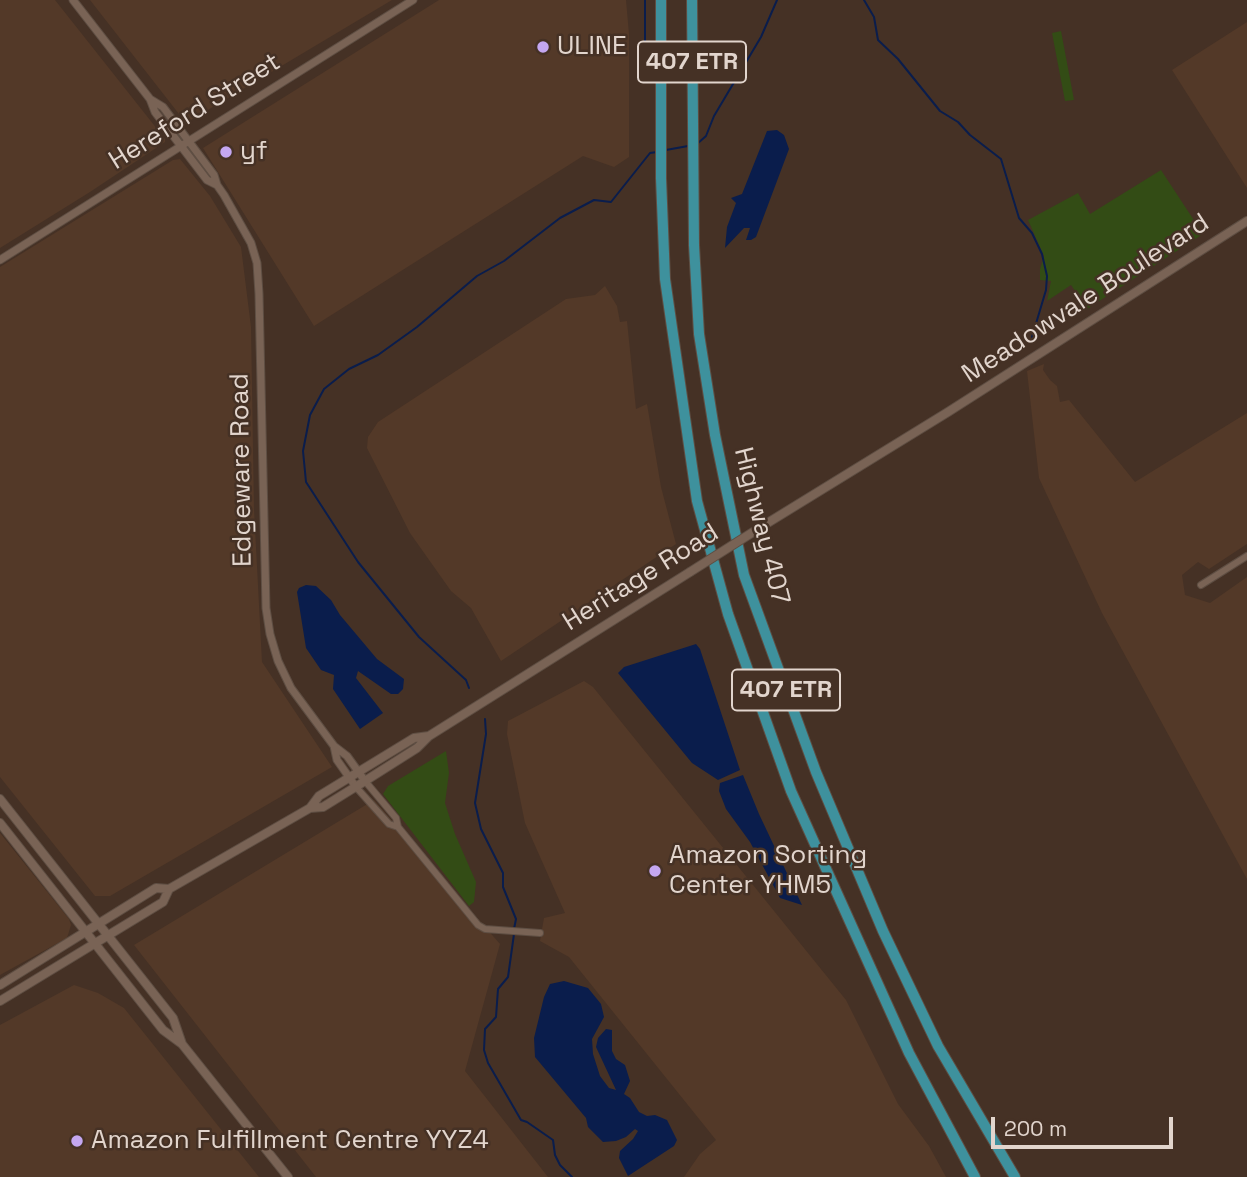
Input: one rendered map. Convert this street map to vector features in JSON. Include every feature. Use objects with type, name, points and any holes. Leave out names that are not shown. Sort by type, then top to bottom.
[{"type":"highway","name":"Highway 407","points":[[661,0],[664,279],[697,501],[728,614],[791,791],[909,1053],[975,1177]]},
{"type":"highway","name":"Highway 407","points":[[692,0],[692,162],[699,334],[715,435],[744,575],[816,772],[883,931],[938,1046],[1015,1177]]},
{"type":"main road","name":"Meadowvale Boulevard","points":[[948,412],[1247,221]]},
{"type":"main road","name":"Heritage Road","points":[[0,985],[156,888],[169,889],[310,808],[323,807],[417,748],[429,736],[948,412]]},
{"type":"main road","name":"Heritage Road","points":[[310,808],[318,796],[414,738],[429,736]]},
{"type":"main road","points":[[0,799],[173,1018],[182,1044]]},
{"type":"main road","points":[[0,823],[163,1030],[182,1044],[288,1177]]},
{"type":"main road","name":"Heritage Road","points":[[0,1002],[163,902],[169,889]]},
{"type":"street","name":"Edgeware Road","points":[[73,0],[150,99],[155,112],[207,180],[217,185]]},
{"type":"street","name":"Hereford Street","points":[[0,260],[413,0]]},
{"type":"street","name":"Edgeware Road","points":[[150,99],[163,107],[214,175],[217,185],[247,234],[257,263],[266,608],[278,661],[291,688],[334,746],[347,755],[396,818],[398,827],[478,925],[485,929],[540,933]]},
{"type":"street","points":[[1201,585],[1247,556]]},
{"type":"street","name":"Edgeware Road","points":[[334,746],[337,760],[356,787],[389,824],[398,827]]},
{"type":"shaded area","points":[[0,0],[55,0],[165,142],[0,248]]},
{"type":"shaded area","points":[[90,0],[392,0],[186,123]]},
{"type":"shaded area","points":[[439,0],[626,0],[629,34],[629,157],[614,167],[583,156],[314,326],[203,148]]},
{"type":"shaded area","points":[[1247,22],[1247,188],[1172,70]]},
{"type":"shaded area","points":[[180,159],[210,196],[241,247],[251,327],[254,509],[262,662],[332,767],[110,896],[95,896],[0,777],[0,267],[173,160]]},
{"type":"shaded area","points":[[605,286],[617,306],[620,322],[627,321],[636,409],[647,404],[661,487],[676,544],[501,661],[471,608],[451,591],[410,533],[367,448],[368,437],[378,422],[566,299],[595,295]]},
{"type":"shaded area","points":[[1044,364],[1043,370],[1057,386],[1060,402],[1069,400],[1135,482],[1247,413],[1247,544],[1209,569],[1198,562],[1182,575],[1185,595],[1210,603],[1247,577],[1247,879],[1102,613],[1039,478],[1027,371]]},
{"type":"shaded area","points":[[584,681],[593,687],[846,1000],[898,1104],[929,1146],[946,1177],[684,1177],[700,1154],[716,1140],[569,957],[540,941],[544,918],[565,913],[525,823],[507,734],[508,721]]},
{"type":"shaded area","points":[[374,800],[500,944],[465,1071],[548,1177],[316,1177],[134,945]]},
{"type":"shaded area","points":[[0,833],[71,925],[67,938],[0,975]]},
{"type":"shaded area","points":[[74,985],[98,993],[124,1008],[259,1177],[0,1177],[0,1025]]},
{"type":"green space","points":[[1061,31],[1074,100],[1065,101],[1052,33]]},
{"type":"green space","points":[[1161,170],[1203,234],[1087,309],[1071,285],[1047,301],[1051,281],[1040,280],[1044,256],[1028,220],[1078,193],[1090,214]]},
{"type":"green space","points":[[446,751],[449,773],[445,803],[476,882],[474,902],[469,906],[383,794],[388,786]]},
{"type":"water","points":[[777,130],[784,135],[789,149],[756,237],[746,240],[750,228],[744,228],[725,248],[727,227],[736,203],[731,198],[742,194],[767,131]]},
{"type":"water","points":[[306,585],[316,586],[331,600],[340,615],[377,659],[404,679],[403,689],[398,694],[391,694],[358,671],[356,678],[383,713],[360,729],[333,689],[334,675],[321,670],[306,648],[297,592]]},
{"type":"water","points":[[696,644],[700,649],[740,770],[718,780],[692,763],[618,673],[624,667]]},
{"type":"water","points":[[743,775],[802,905],[780,898],[750,842],[726,809],[719,791],[720,783]]},
{"type":"water","points":[[564,981],[588,988],[601,1004],[604,1017],[592,1039],[593,1054],[600,1076],[609,1088],[616,1090],[596,1047],[598,1038],[606,1029],[612,1030],[612,1051],[616,1059],[625,1065],[630,1081],[624,1094],[639,1112],[667,1120],[677,1140],[674,1146],[628,1176],[619,1158],[620,1151],[638,1131],[635,1129],[616,1141],[603,1142],[588,1127],[586,1118],[535,1057],[534,1038],[544,997],[550,984]]},
{"type":"waterway","points":[[645,0],[645,53]]},
{"type":"waterway","points":[[697,144],[706,136],[714,116],[761,37],[777,0]]},
{"type":"waterway","points":[[864,0],[874,17],[878,40],[898,59],[940,111],[958,122],[1001,159],[1019,218],[1032,233],[1042,254],[1047,276],[1046,290],[1032,337]]},
{"type":"waterway","points":[[666,150],[688,146]]},
{"type":"waterway","points":[[469,688],[466,680],[419,637],[358,562],[306,482],[303,451],[310,415],[324,389],[349,369],[378,355],[417,327],[477,276],[504,261],[560,218],[594,200],[611,202],[650,153],[657,152]]},
{"type":"waterway","points":[[485,719],[486,734],[475,803],[481,829],[503,873],[503,887],[516,919],[514,929]]},
{"type":"waterway","points":[[514,934],[508,977],[498,989],[496,1017],[485,1029],[484,1050],[488,1063],[521,1120],[553,1140],[555,1155],[560,1165],[572,1177]]},
{"type":"place","name":"ULINE","points":[[543,47]]},
{"type":"place","name":"yf","points":[[226,152]]},
{"type":"place","name":"Amazon Sorting Center YHM5","points":[[655,871]]},
{"type":"place","name":"Amazon Fulfillment Centre YYZ4","points":[[77,1141]]}]
